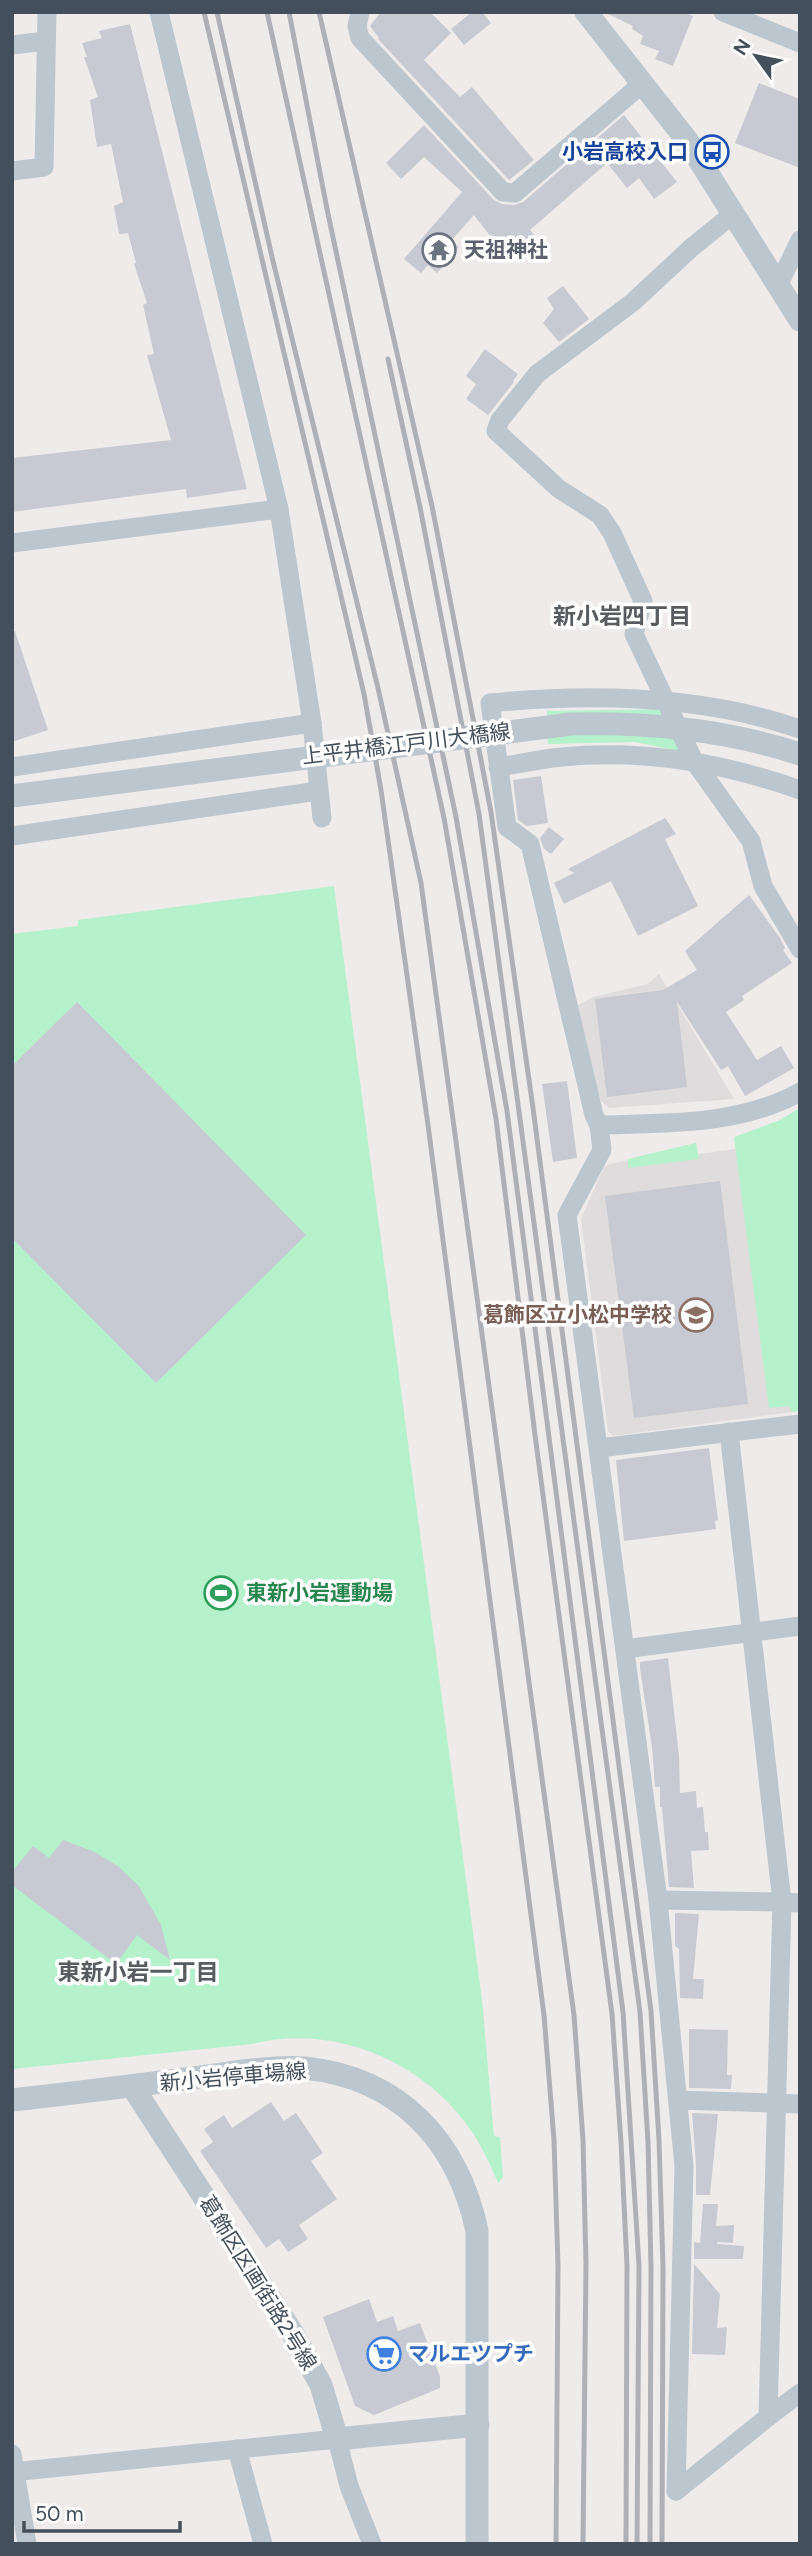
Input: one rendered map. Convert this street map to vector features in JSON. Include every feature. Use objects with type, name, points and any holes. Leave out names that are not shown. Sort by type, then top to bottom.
[{"type":"street","points":[[12,170],[44,167],[47,12]]},
{"type":"street","points":[[159,12],[279,509],[312,723],[322,818]]},
{"type":"street","points":[[360,12],[356,26],[360,38],[503,192],[515,193],[643,83]]},
{"type":"street","points":[[586,12],[686,139],[800,320]]},
{"type":"street","points":[[723,12],[800,43]]},
{"type":"street","points":[[12,45],[46,41]]},
{"type":"street","points":[[733,215],[691,248],[633,302],[537,374],[500,420],[496,431],[559,489],[600,515],[612,533],[643,601],[634,634],[694,761],[751,841],[762,886],[800,949]]},
{"type":"street","points":[[778,286],[800,240]]},
{"type":"street","points":[[12,543],[279,509]]},
{"type":"street","points":[[800,729],[749,715],[667,701],[575,698],[490,703],[507,827],[530,844],[594,1115],[599,1125],[602,1150],[567,1215],[658,1900],[684,2166],[676,2491],[800,2393]]},
{"type":"street","points":[[12,767],[312,723]]},
{"type":"street","name":"上平井橋江戸川大橋線","points":[[12,796],[571,724],[620,724],[706,733],[754,741],[800,754]]},
{"type":"street","points":[[498,767],[563,757],[591,756],[694,761],[743,772],[800,790]]},
{"type":"street","points":[[12,836],[318,792]]},
{"type":"street","points":[[599,1125],[677,1123],[718,1118],[757,1111],[800,1092]]},
{"type":"street","points":[[599,1448],[800,1424]]},
{"type":"street","points":[[729,1432],[751,1632],[791,1903],[776,2103],[768,2417]]},
{"type":"street","points":[[625,1649],[800,1626]]},
{"type":"street","points":[[658,1900],[791,1903]]},
{"type":"street","name":"新小岩停車場線","points":[[12,2100],[303,2068],[334,2073],[368,2084],[424,2122],[448,2153],[460,2176],[477,2231],[477,2544]]},
{"type":"street","name":"葛飾区区画街路2号線","points":[[132,2086],[293,2334],[321,2385],[337,2439]]},
{"type":"street","points":[[678,2100],[800,2104]]},
{"type":"street","points":[[27,2544],[14,2466],[237,2449],[478,2425]]},
{"type":"street","points":[[337,2439],[349,2486],[372,2544]]},
{"type":"street","points":[[237,2449],[263,2544]]},
{"type":"shaded area","points":[[659,974],[734,1099],[609,1108],[599,1099],[576,1006],[593,997],[648,984]]},
{"type":"shaded area","name":"葛飾区立小松中学校","points":[[696,1143],[698,1154],[735,1149],[800,1411],[613,1436],[608,1431],[581,1219],[607,1165]]},
{"type":"green space","points":[[667,709],[689,753],[635,742],[548,744],[547,711]]},
{"type":"green space","name":"東新小岩運動場","points":[[334,886],[482,2000],[494,2136],[500,2137],[503,2177],[498,2183],[474,2136],[444,2099],[422,2080],[396,2064],[369,2051],[341,2043],[282,2039],[12,2069],[12,934],[78,926],[78,920]]},
{"type":"green space","points":[[800,1108],[800,1411],[791,1412],[790,1406],[769,1408],[734,1137],[780,1120]]},
{"type":"green space","points":[[696,1143],[699,1159],[628,1168],[628,1159]]},
{"type":"building","points":[[381,12],[430,12],[451,33],[424,60],[460,97],[472,87],[534,160],[509,180],[378,39],[370,26]]},
{"type":"building","points":[[472,12],[482,12],[491,23],[464,45],[451,29]]},
{"type":"building","points":[[604,12],[684,12],[693,16],[673,66],[655,59],[659,51],[640,44],[643,36],[632,29],[633,26]]},
{"type":"building","points":[[130,24],[247,489],[187,498],[186,489],[12,512],[12,458],[171,440],[147,355],[154,354],[143,305],[147,303],[134,264],[136,263],[128,233],[119,234],[114,206],[123,202],[111,144],[97,147],[90,100],[98,97],[82,43],[102,38],[99,31]]},
{"type":"building","points":[[759,83],[800,99],[800,168],[735,143]]},
{"type":"building","points":[[624,115],[677,182],[654,199],[639,178],[627,188],[607,163],[530,230],[535,236],[509,253],[502,244],[498,246],[474,215],[451,241],[459,247],[437,273],[428,265],[421,273],[404,259],[462,192],[424,157],[401,179],[386,163],[424,125],[494,200],[514,205],[523,202]]},
{"type":"building","points":[[563,286],[589,319],[559,342],[543,323],[554,309],[547,298]]},
{"type":"building","points":[[485,349],[518,374],[488,415],[466,399],[476,384],[466,376]]},
{"type":"building","points":[[15,631],[48,730],[12,742],[12,632]]},
{"type":"building","points":[[541,776],[548,823],[527,826],[518,820],[513,780]]},
{"type":"building","points":[[665,818],[676,834],[665,839],[698,906],[638,936],[611,881],[564,904],[554,883],[574,873],[568,869]]},
{"type":"building","points":[[549,827],[564,839],[551,854],[544,849],[540,838]]},
{"type":"building","points":[[749,895],[780,938],[785,948],[783,950],[792,963],[742,996],[744,1000],[726,1012],[757,1060],[781,1046],[794,1068],[745,1096],[728,1066],[721,1070],[677,1002],[687,1087],[607,1097],[595,999],[663,990],[697,970],[685,951]]},
{"type":"building","points":[[77,1002],[306,1235],[156,1383],[12,1238],[12,1066]]},
{"type":"building","points":[[567,1081],[577,1158],[553,1162],[542,1084]]},
{"type":"building","points":[[720,1181],[748,1404],[634,1418],[605,1196]]},
{"type":"building","points":[[709,1448],[718,1520],[715,1521],[716,1529],[624,1541],[616,1460]]},
{"type":"building","points":[[668,1658],[679,1756],[680,1793],[696,1791],[697,1808],[703,1807],[705,1832],[708,1832],[709,1850],[691,1851],[694,1888],[669,1887],[660,1787],[655,1787],[640,1669],[640,1662]]},
{"type":"building","points":[[63,1840],[95,1852],[119,1867],[138,1885],[161,1925],[170,1960],[137,1935],[116,1964],[12,1885],[12,1872],[33,1846],[49,1858]]},
{"type":"building","points":[[675,1913],[699,1914],[693,1979],[704,1979],[703,1999],[680,1998]]},
{"type":"building","points":[[689,2029],[728,2030],[727,2075],[732,2075],[731,2089],[689,2088]]},
{"type":"building","points":[[271,2102],[284,2121],[296,2113],[323,2153],[311,2161],[337,2199],[299,2225],[308,2239],[288,2252],[279,2239],[266,2248],[200,2151],[213,2142],[204,2129],[224,2115],[232,2128]]},
{"type":"building","points":[[692,2113],[718,2114],[710,2195],[696,2195]]},
{"type":"building","points":[[703,2204],[718,2204],[716,2226],[734,2225],[733,2243],[717,2244],[744,2246],[743,2259],[694,2259],[694,2242],[700,2243]]},
{"type":"building","points":[[694,2264],[720,2294],[717,2328],[727,2327],[725,2355],[692,2354]]},
{"type":"building","name":"マルエツプチ","points":[[369,2299],[377,2322],[393,2316],[398,2331],[420,2323],[440,2377],[440,2388],[374,2415],[355,2406],[323,2317]]},
{"type":"railway","points":[[204,12],[364,694],[381,790],[428,1125],[544,2015],[554,2140],[558,2266],[556,2544]]},
{"type":"railway","points":[[217,12],[272,257],[378,688],[421,883],[574,2015],[583,2140],[586,2264],[583,2544]]},
{"type":"railway","points":[[267,12],[444,818],[496,1119],[612,2014],[627,2265],[626,2544]]},
{"type":"railway","points":[[289,12],[327,209],[456,817],[507,1111],[623,2012],[639,2266],[637,2544]]},
{"type":"railway","points":[[319,12],[432,506],[491,812],[533,1108],[651,2011],[663,2267],[662,2544]]},
{"type":"railway","points":[[388,359],[420,507],[479,814],[640,2012],[648,2142],[651,2267],[650,2544]]},
{"type":"place","name":"小岩高校入口","points":[[712,152]]},
{"type":"place","name":"天祖神社","points":[[439,250]]},
{"type":"place","name":"葛飾区立小松中学校","points":[[696,1315]]},
{"type":"place","name":"東新小岩運動場","points":[[221,1593]]},
{"type":"place","name":"マルエツプチ","points":[[384,2354]]},
{"type":"district","name":"新小岩四丁目","points":[[622,616]]},
{"type":"district","name":"東新小岩一丁目","points":[[138,1972]]}]
